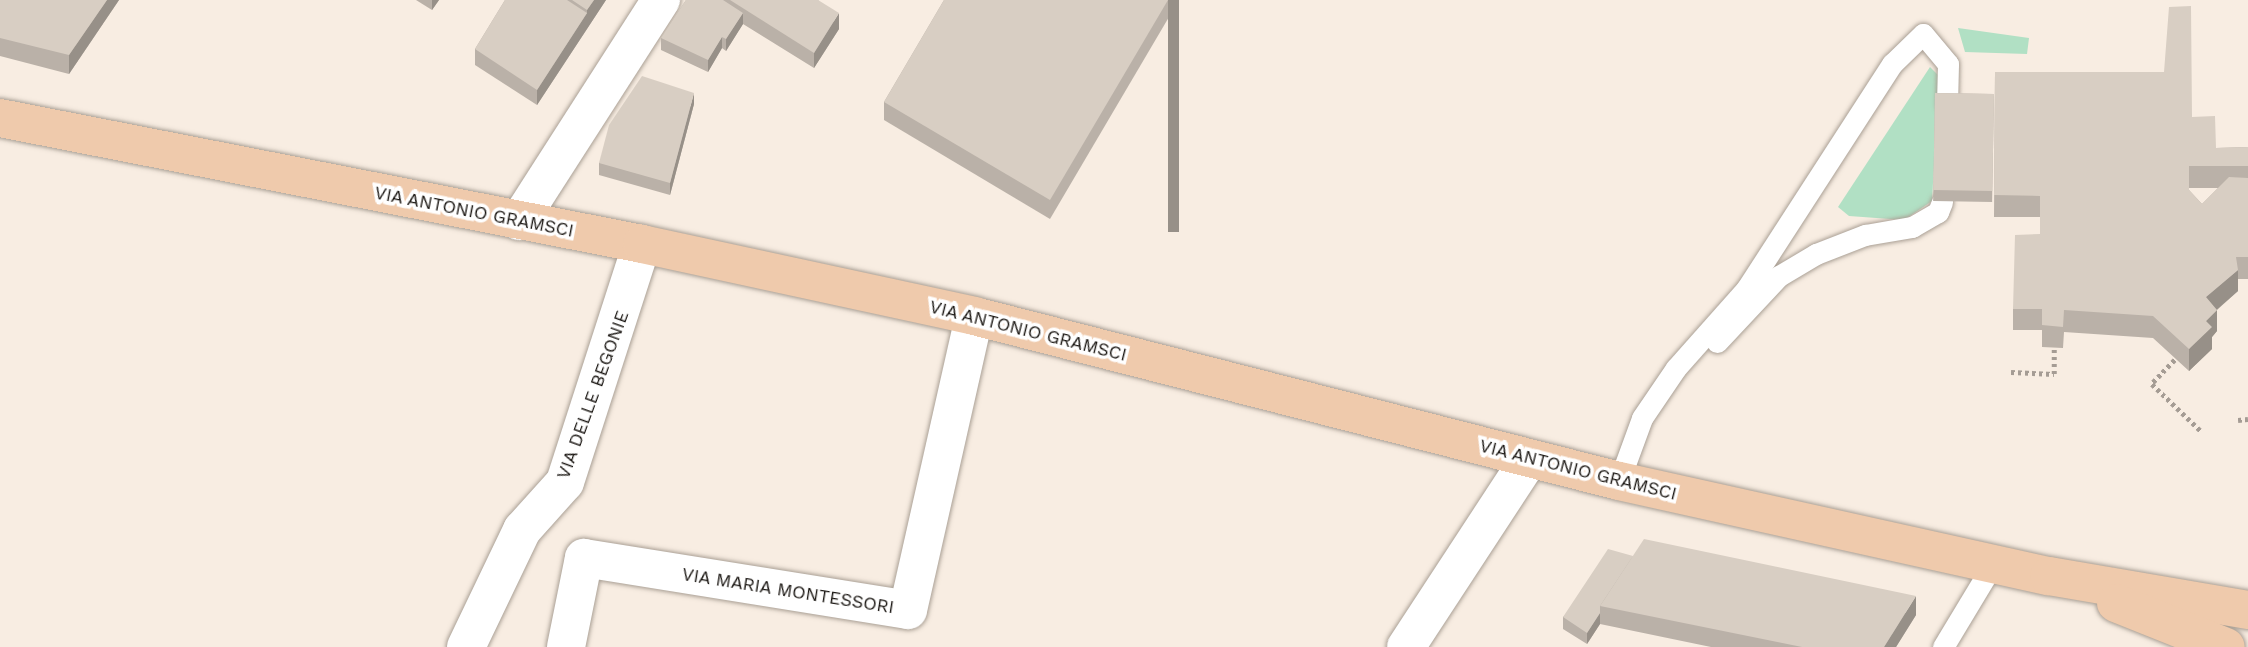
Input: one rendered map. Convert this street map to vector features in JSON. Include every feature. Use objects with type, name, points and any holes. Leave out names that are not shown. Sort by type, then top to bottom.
[{"type":"main road","name":"VIA ANTONIO GRAMSCI","points":[[0,118],[642,244],[974,316],[1619,481],[2049,576],[2248,610]]},
{"type":"main road","name":"VIA ANTONIO GRAMSCI","points":[[2049,576],[2226,647]]},
{"type":"street","points":[[519,221],[661,0]]},
{"type":"street","name":"VIA DELLE BEGONIE","points":[[466,647],[522,530],[565,482],[642,244]]},
{"type":"street","name":"VIA MARIA MONTESSORI","points":[[566,647],[584,558],[908,610],[974,316]]},
{"type":"street","points":[[1406,647],[1529,459]]},
{"type":"lane","points":[[1619,481],[1642,418],[1676,368],[1777,247],[1892,64],[1923,34],[1948,64],[1947,104]]},
{"type":"lane","points":[[1642,418],[1779,276],[1816,254],[1865,235],[1912,227],[1938,212],[1942,202]]},
{"type":"lane","points":[[1942,647],[1993,564]]},
{"type":"path","points":[[2011,372],[2053,374],[2054,348]]},
{"type":"path","points":[[2175,360],[2152,384],[2201,431]]},
{"type":"path","points":[[2238,420],[2248,419]]},
{"type":"green space","points":[[1958,28],[2029,38],[2027,54],[1965,52]]},
{"type":"green space","points":[[1930,67],[1939,76],[1932,201],[1904,220],[1849,216],[1838,207]]},
{"type":"building","points":[[0,0],[107,0],[69,55],[0,38]]},
{"type":"building","points":[[505,0],[567,0],[587,13],[537,90],[475,49]]},
{"type":"building","points":[[572,0],[594,0],[587,10]]},
{"type":"building","points":[[686,0],[723,0],[743,13],[726,39],[722,37],[708,60],[661,38]]},
{"type":"building","points":[[730,0],[818,0],[839,13],[814,53]]},
{"type":"building","points":[[944,0],[1168,0],[1050,200],[884,102]]},
{"type":"building","points":[[2191,6],[2192,117],[2215,116],[2216,148],[2248,147],[2248,166],[2189,166],[2189,190],[2202,204],[2229,177],[2248,178],[2248,257],[2236,257],[2238,270],[2206,297],[2217,310],[2206,321],[2212,327],[2189,349],[2153,316],[2064,310],[2063,327],[2042,325],[2042,309],[2013,309],[2015,235],[2040,234],[2040,196],[1994,195],[1995,72],[2164,72],[2169,7]]},
{"type":"building","points":[[642,76],[694,93],[670,183],[599,163],[609,125]]},
{"type":"building","points":[[1935,93],[1994,94],[1992,191],[1933,190]]},
{"type":"building","points":[[1644,539],[1916,596],[1884,647],[1802,647],[1600,606]]},
{"type":"building","points":[[1608,549],[1633,556],[1600,606],[1600,613],[1587,633],[1563,617]]}]
